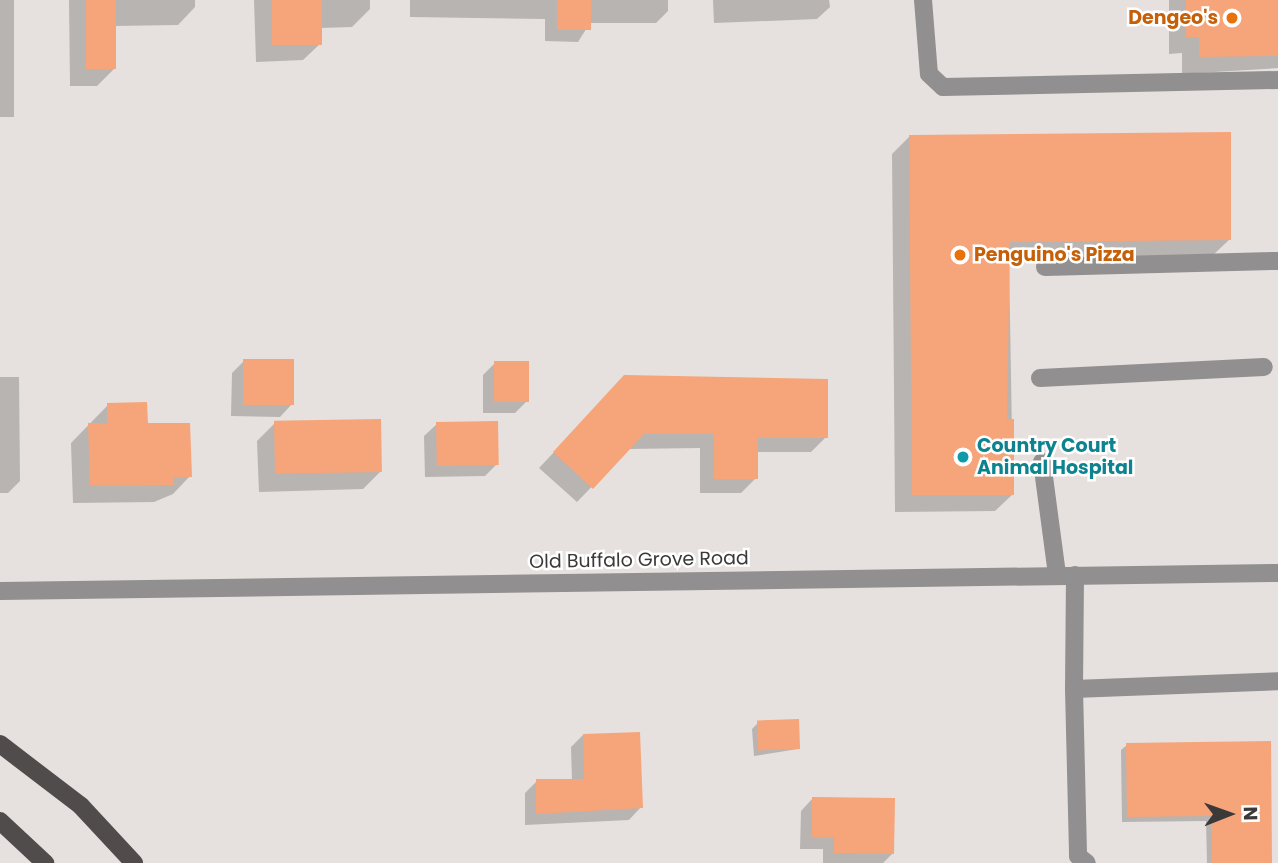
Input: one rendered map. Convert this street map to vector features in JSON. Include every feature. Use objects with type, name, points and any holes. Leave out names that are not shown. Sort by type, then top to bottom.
[{"type":"main road","points":[[0,744],[81,806],[134,863]]},
{"type":"main road","points":[[0,821],[45,863]]},
{"type":"street","points":[[923,0],[929,74],[943,87],[1278,80]]},
{"type":"street","points":[[1045,267],[1278,261]]},
{"type":"street","points":[[1040,378],[1264,368]]},
{"type":"street","points":[[1042,462],[1066,575],[1074,689],[1078,856],[1087,863]]},
{"type":"street","name":"Old Buffalo Grove Road","points":[[0,592],[1278,573]]},
{"type":"street","points":[[1074,689],[1278,681]]},
{"type":"building","points":[[86,0],[116,0],[116,69],[86,69]]},
{"type":"building","points":[[272,0],[322,0],[322,45],[272,45]]},
{"type":"building","points":[[557,0],[591,0],[591,30],[557,30]]},
{"type":"building","name":"Dengeo's","points":[[1186,0],[1278,0],[1278,56],[1199,57],[1199,37],[1186,37]]},
{"type":"building","points":[[1231,132],[1231,240],[1010,242],[1007,419],[1014,419],[1014,495],[912,495],[909,135]]},
{"type":"building","points":[[243,359],[294,359],[294,405],[243,405]]},
{"type":"building","points":[[494,361],[529,361],[529,402],[494,402]]},
{"type":"building","points":[[624,375],[828,379],[828,438],[758,438],[758,479],[714,479],[714,434],[644,434],[593,489],[553,452]]},
{"type":"building","points":[[147,402],[148,423],[190,423],[192,477],[174,478],[174,485],[90,486],[88,423],[107,423],[107,403]]},
{"type":"building","points":[[381,419],[382,472],[275,474],[274,421]]},
{"type":"building","points":[[498,421],[499,465],[437,466],[436,422]]},
{"type":"building","points":[[799,719],[800,749],[758,750],[757,720]]},
{"type":"building","points":[[640,732],[643,808],[536,814],[536,779],[584,779],[583,734]]},
{"type":"building","points":[[1271,741],[1272,863],[1212,863],[1211,816],[1127,817],[1126,743]]},
{"type":"building","points":[[812,797],[895,798],[894,854],[834,853],[834,838],[812,837]]},
{"type":"place","name":"Dengeo's","points":[[1232,18]]},
{"type":"place","name":"Penguino's Pizza","points":[[960,255]]},
{"type":"place","name":"Country Court Animal Hospital","points":[[963,457]]}]
